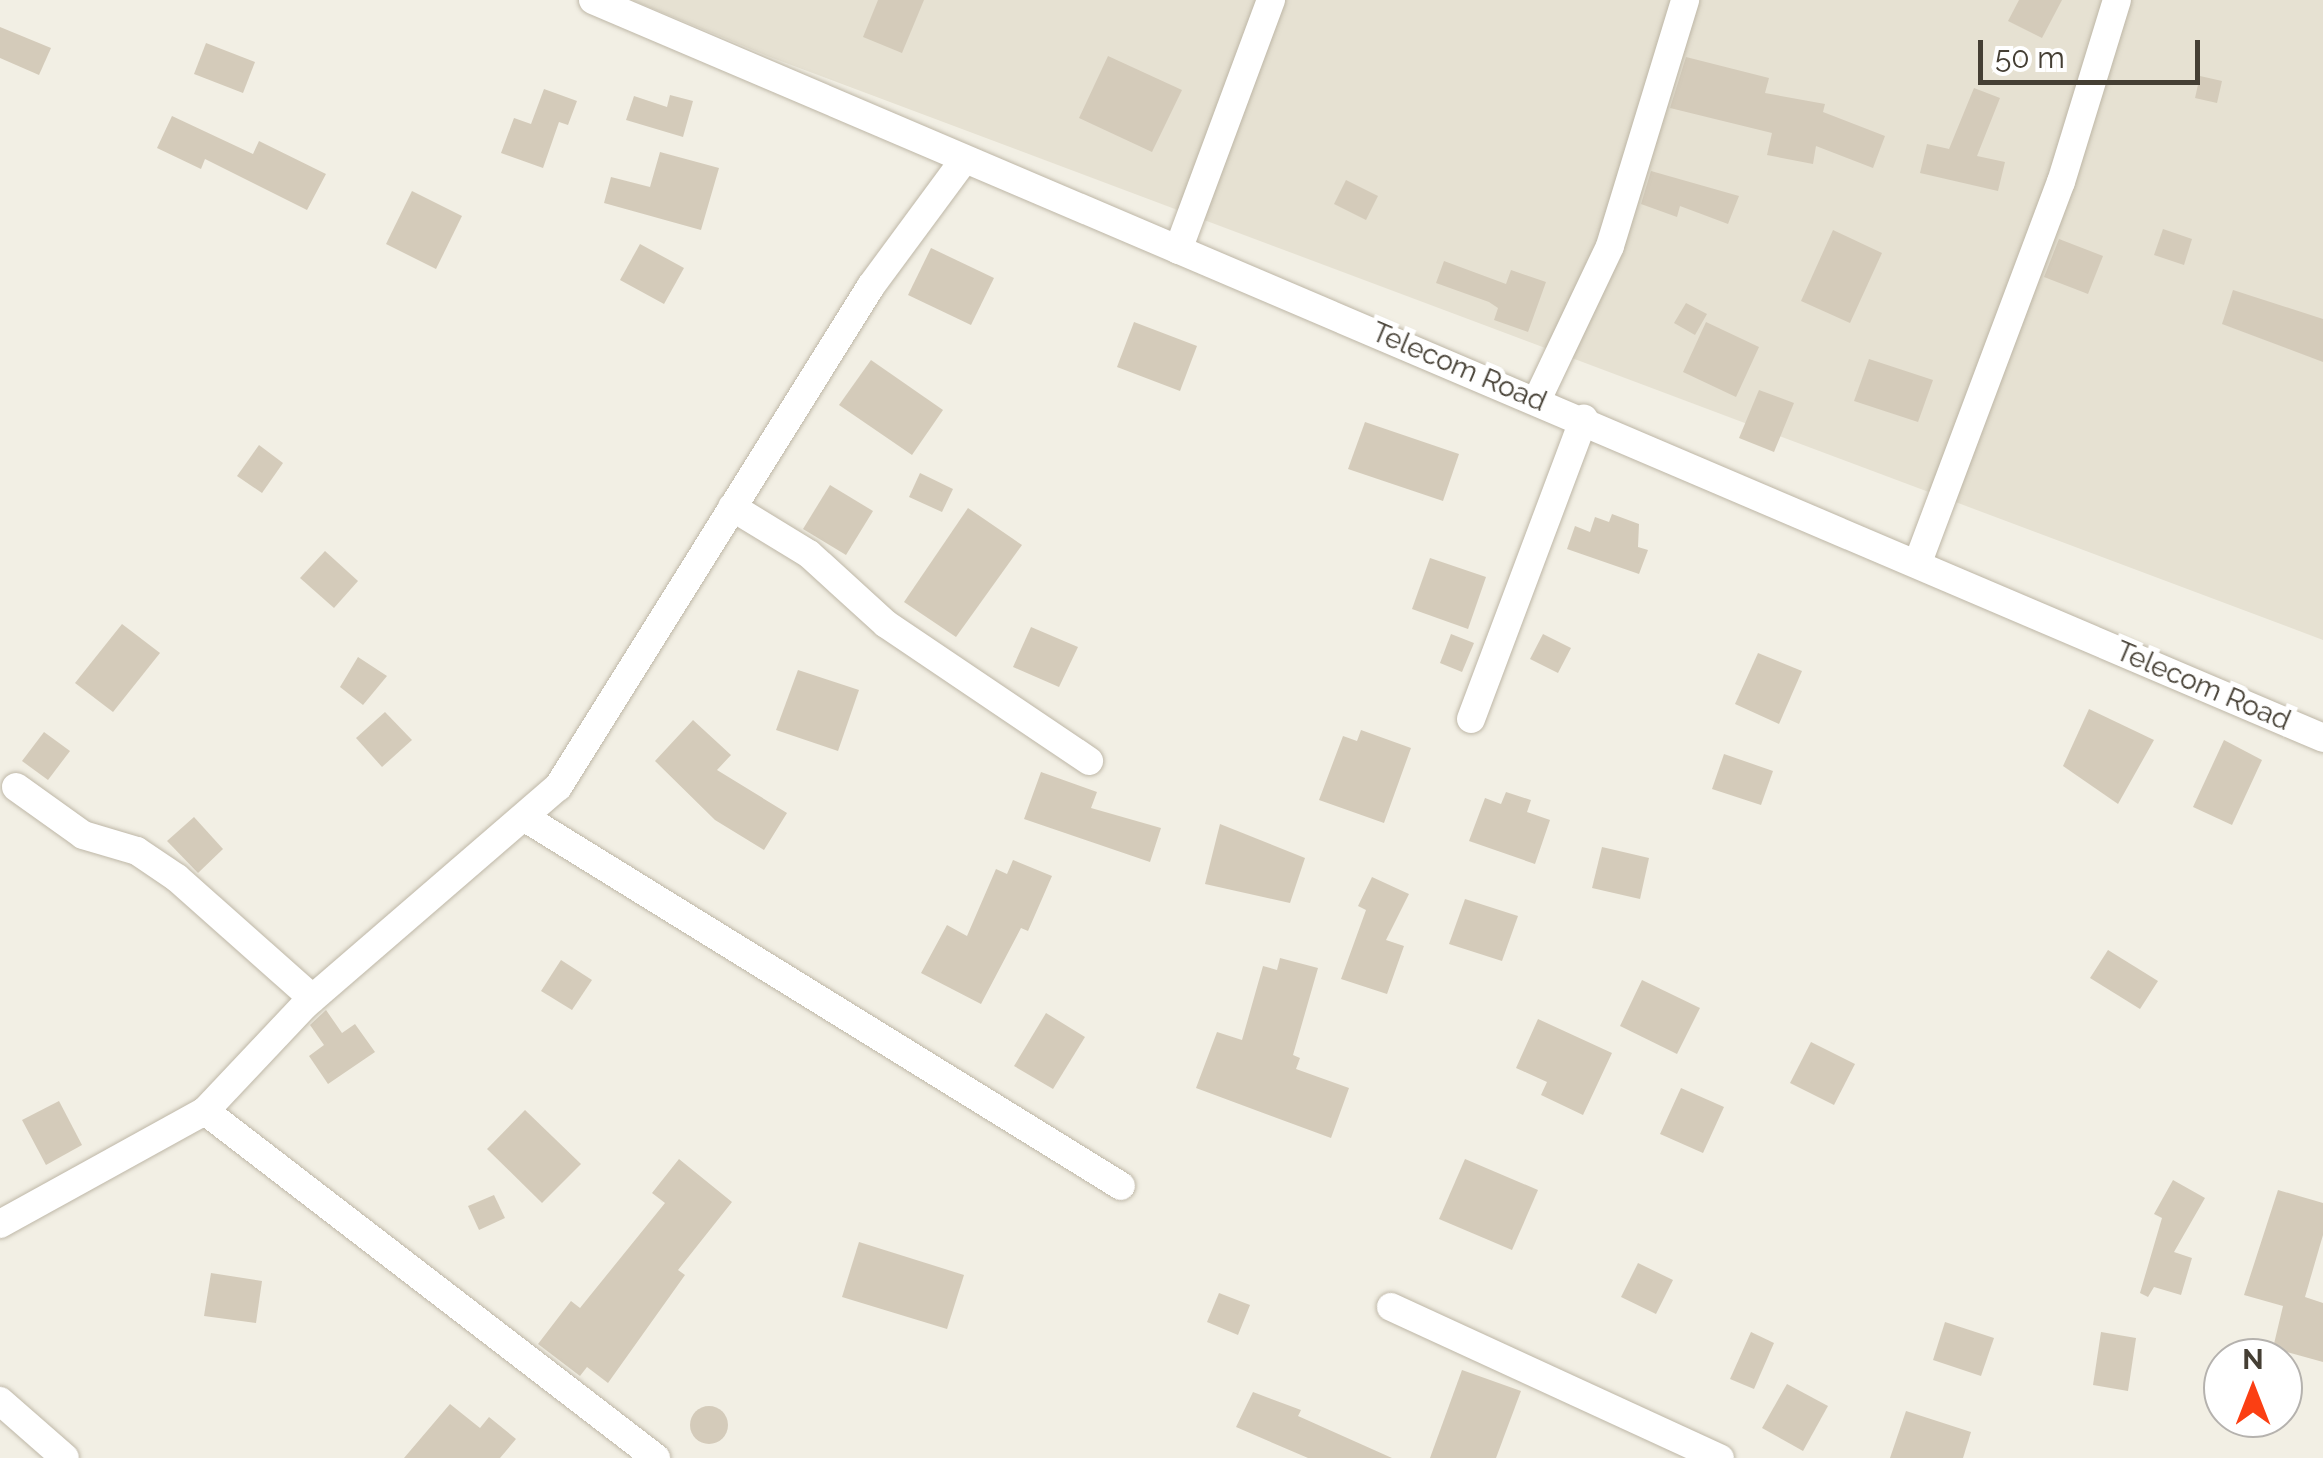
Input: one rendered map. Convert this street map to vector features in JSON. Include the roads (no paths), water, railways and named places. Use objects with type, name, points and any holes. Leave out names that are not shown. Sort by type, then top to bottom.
[{"type":"street","name":"Telecom Road","points":[[593,0],[2323,738]]},
{"type":"street","points":[[1178,250],[1272,0]]},
{"type":"street","points":[[1537,400],[1610,246],[1684,0]]},
{"type":"street","points":[[1918,562],[2061,182],[2118,0]]},
{"type":"street","points":[[0,1224],[205,1111],[312,998],[528,819],[558,787],[871,286],[964,160]]},
{"type":"street","points":[[1472,719],[1584,420]]},
{"type":"street","points":[[732,507],[809,554],[886,624],[1089,761]]},
{"type":"street","points":[[16,786],[83,835],[136,851],[177,878],[312,998]]},
{"type":"street","points":[[528,819],[1121,1186]]},
{"type":"street","points":[[205,1111],[656,1458]]},
{"type":"street","points":[[1392,1308],[1664,1447],[1720,1458]]},
{"type":"street","points":[[0,1400],[65,1458]]}]
